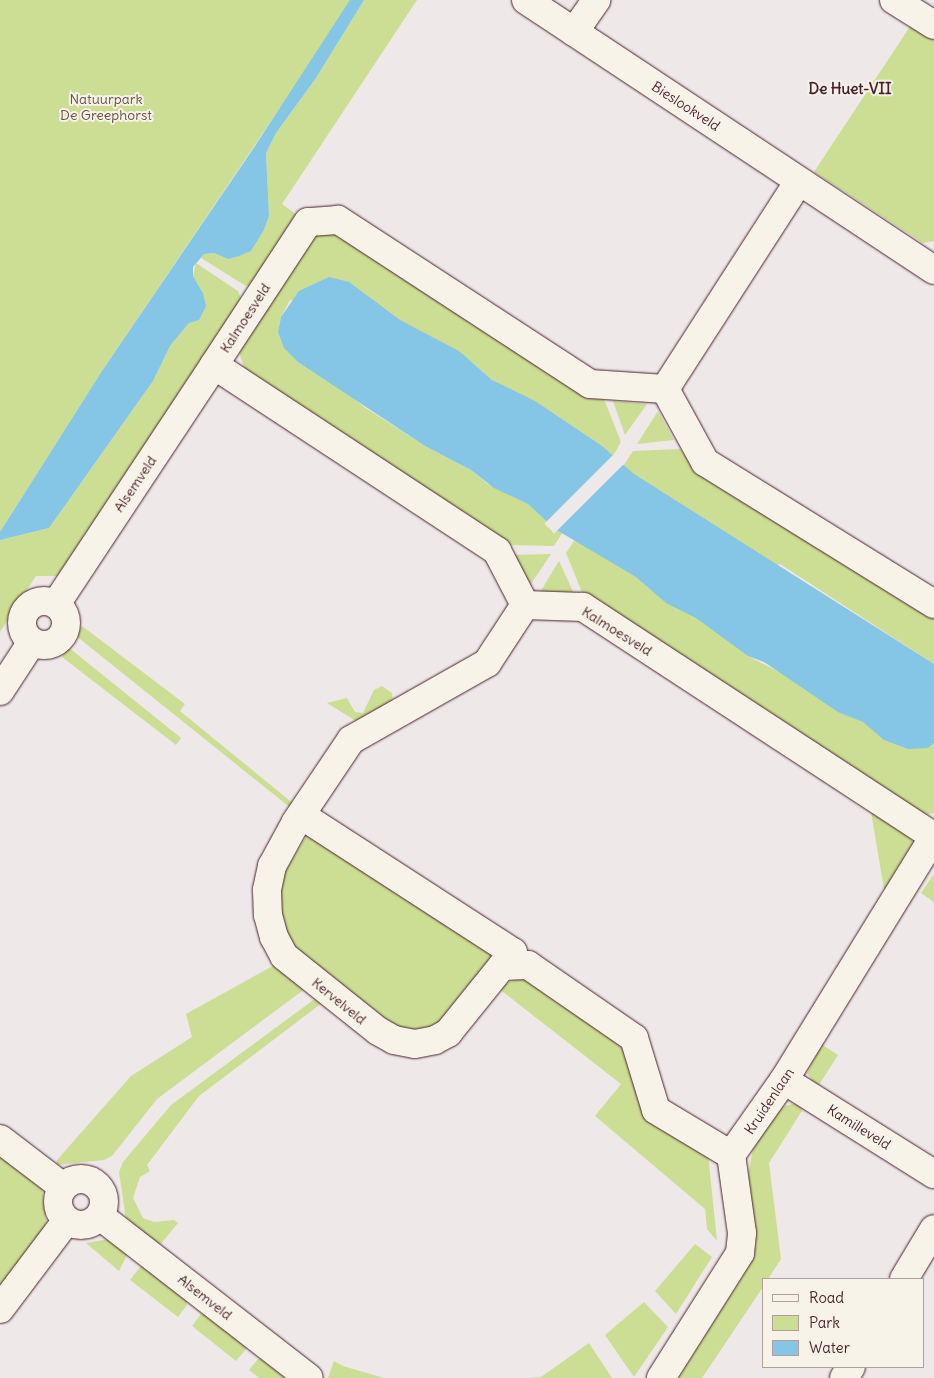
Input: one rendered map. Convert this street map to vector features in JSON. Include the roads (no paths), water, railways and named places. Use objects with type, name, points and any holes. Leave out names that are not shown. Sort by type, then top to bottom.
[{"type":"street","name":"Bieslookveld","points":[[526,0],[934,269]]},
{"type":"street","points":[[574,32],[596,0]]},
{"type":"street","points":[[799,180],[665,389],[706,462],[934,604]]},
{"type":"street","name":"Kalmoesveld","points":[[665,389],[590,384],[338,220],[308,222],[214,365],[496,551],[525,605],[583,607],[934,836]]},
{"type":"street","name":"Alsemveld","points":[[0,691],[32,642],[49,645],[62,637],[65,615],[56,604],[214,365]]},
{"type":"street","name":"Kervelveld","points":[[515,964],[502,966],[448,1033],[435,1040],[414,1044],[394,1040],[378,1032],[284,956],[274,937],[268,915],[267,890],[278,850],[351,740],[488,663],[525,605]]},
{"type":"street","points":[[301,815],[513,952],[515,964],[528,965],[634,1038],[656,1110],[732,1155],[742,1234],[740,1253],[661,1378]]},
{"type":"street","name":"Kruidenlaan","points":[[732,1155],[784,1080],[934,836]]},
{"type":"street","name":"Kamilleveld","points":[[784,1080],[934,1174]]},
{"type":"street","points":[[0,1139],[63,1187]]},
{"type":"street","points":[[80,1178],[96,1183],[104,1195],[100,1216],[88,1224],[73,1224],[66,1220],[58,1206],[63,1187],[80,1178]]},
{"type":"street","name":"Alsemveld","points":[[100,1216],[310,1378]]},
{"type":"street","points":[[0,1309],[66,1220]]},
{"type":"street","points":[[905,1278],[934,1229]]},
{"type":"water","points":[[350,0],[364,0],[316,78],[276,133],[266,153],[269,216],[264,230],[251,251],[228,259],[214,253],[204,254],[193,267],[193,276],[203,293],[206,306],[199,320],[189,323],[170,346],[153,381],[49,528],[0,540],[0,532],[102,371],[255,146]]},
{"type":"water","points":[[329,277],[349,282],[400,320],[459,351],[492,380],[535,401],[602,446],[634,474],[934,664],[934,743],[928,748],[908,749],[884,740],[863,722],[838,712],[764,662],[748,656],[696,618],[666,603],[636,577],[555,529],[528,504],[494,488],[471,470],[425,446],[298,362],[284,348],[278,332],[281,317],[299,291]]},
{"type":"district","name":"De Huet-VII","points":[[850,89]]},
{"type":"park label","name":"Natuurpark De Greephorst","points":[[106,108]]}]
